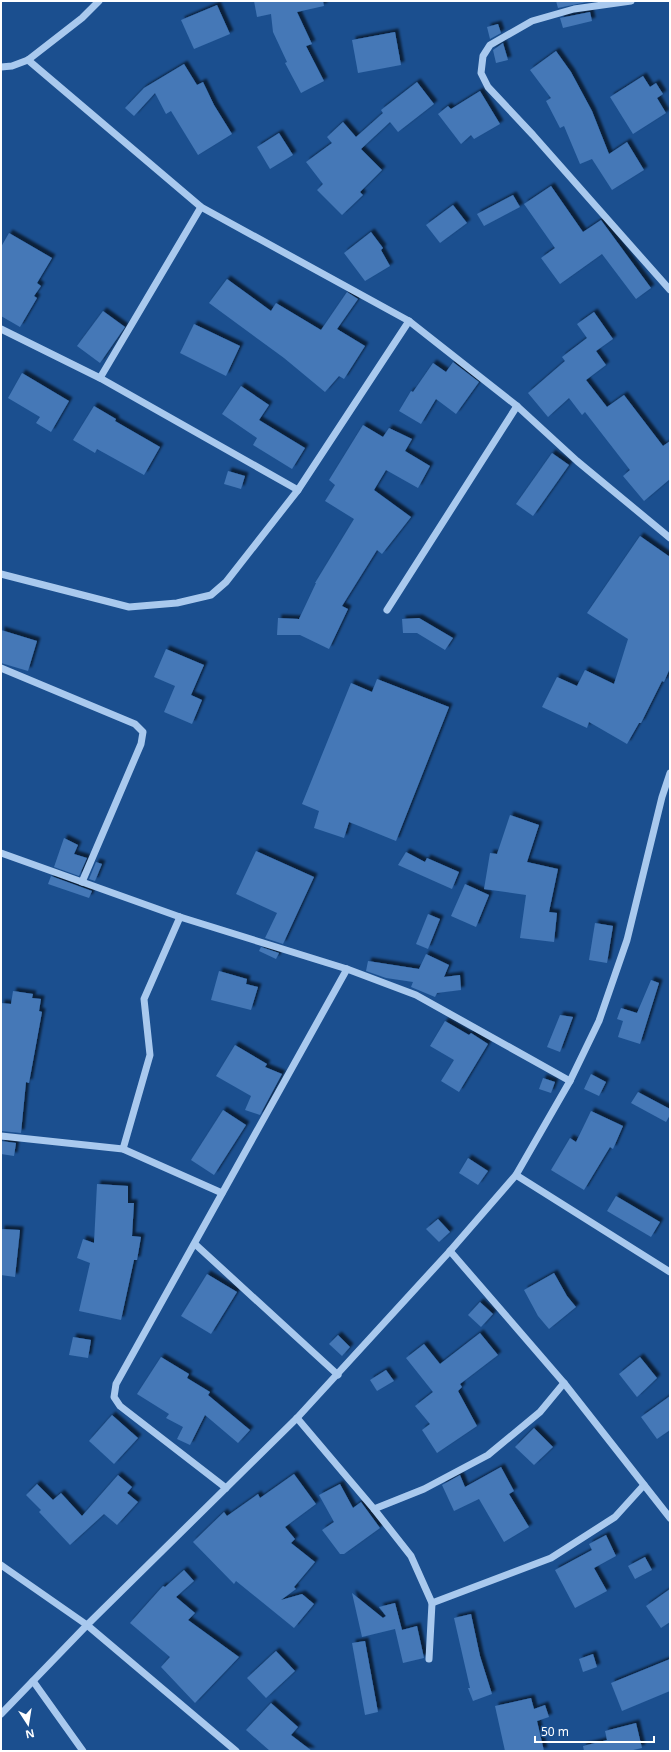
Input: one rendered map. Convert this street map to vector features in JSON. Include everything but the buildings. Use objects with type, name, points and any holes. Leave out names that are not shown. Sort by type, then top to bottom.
[{"type":"street","points":[[1,66],[12,66],[28,60],[82,18],[99,1]]},
{"type":"street","points":[[631,1],[574,9],[532,21],[490,45],[483,56],[481,73],[488,87],[533,135],[670,290]]},
{"type":"street","points":[[28,60],[201,207],[409,321],[517,406],[577,461],[670,538]]},
{"type":"street","points":[[100,378],[201,207]]},
{"type":"street","points":[[1,574],[129,607],[177,603],[210,595],[226,582],[298,490],[409,321]]},
{"type":"street","points":[[1,329],[100,378],[298,490]]},
{"type":"street","points":[[387,610],[517,406]]},
{"type":"street","points":[[1,668],[135,724],[143,732],[141,744],[82,882]]},
{"type":"street","points":[[1,1714],[87,1626],[297,1418],[450,1251],[516,1175],[570,1081],[599,1021],[627,940],[662,796],[670,773]]},
{"type":"street","points":[[1,853],[180,917],[347,969],[416,995],[570,1081]]},
{"type":"street","points":[[123,1149],[150,1055],[144,999],[180,917]]},
{"type":"street","points":[[226,1488],[120,1406],[114,1397],[116,1384],[347,969]]},
{"type":"street","points":[[1,1136],[123,1149],[222,1194]]},
{"type":"street","points":[[516,1175],[670,1272]]},
{"type":"street","points":[[195,1244],[338,1375]]},
{"type":"street","points":[[450,1251],[564,1383],[670,1518]]},
{"type":"street","points":[[374,1509],[424,1489],[488,1454],[540,1412],[564,1383]]},
{"type":"street","points":[[297,1418],[374,1509],[411,1556],[432,1603],[429,1659]]},
{"type":"street","points":[[432,1603],[551,1558],[616,1517],[644,1485]]},
{"type":"street","points":[[1,1565],[87,1626],[236,1751]]},
{"type":"street","points":[[33,1681],[83,1751]]}]
